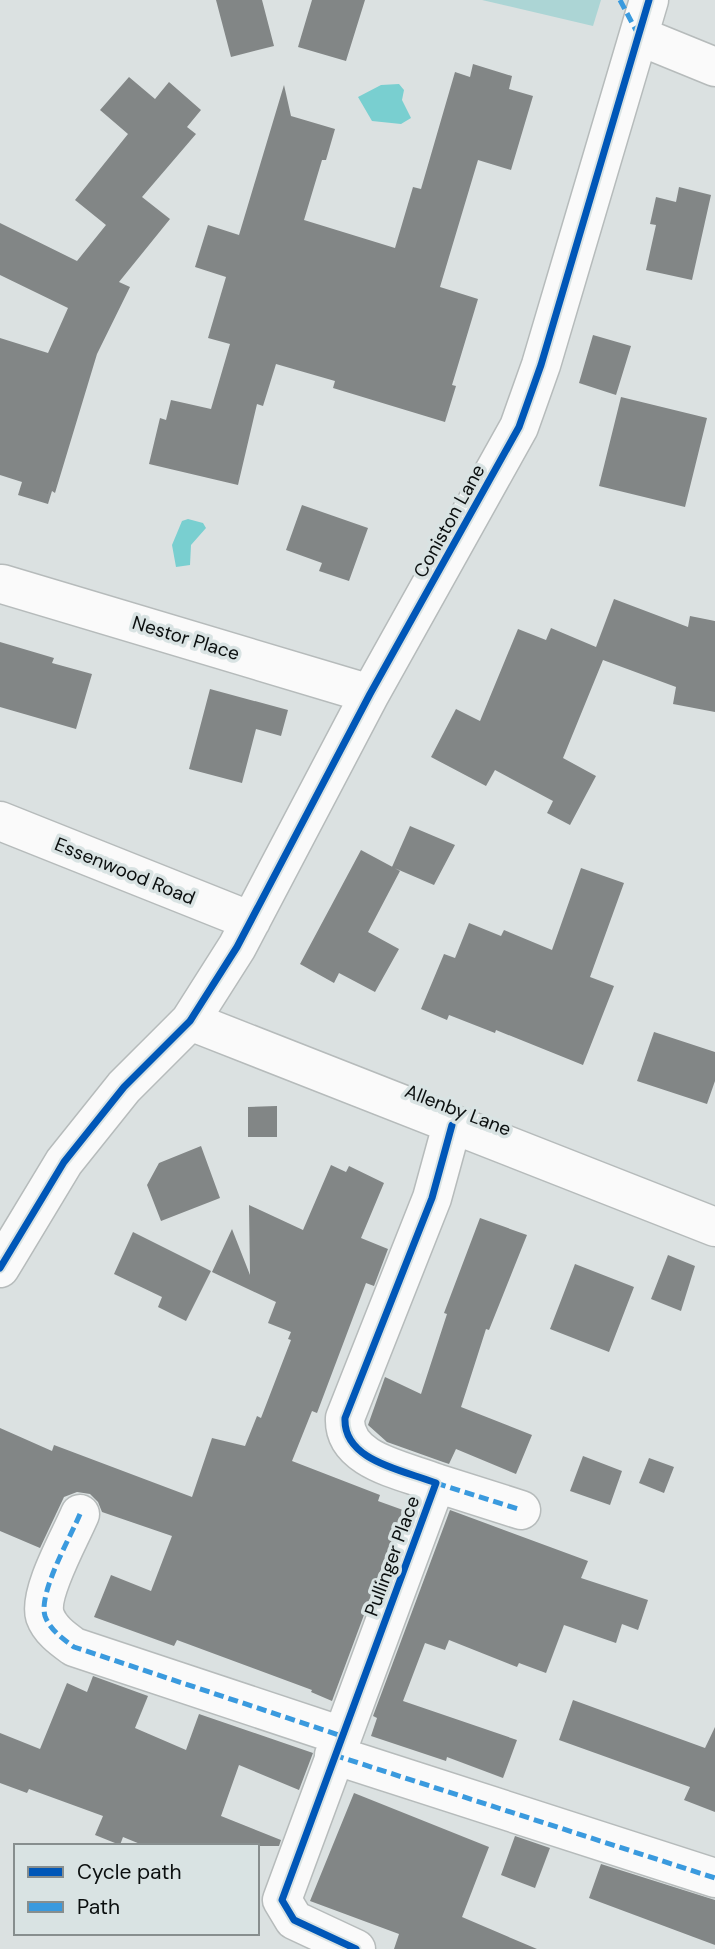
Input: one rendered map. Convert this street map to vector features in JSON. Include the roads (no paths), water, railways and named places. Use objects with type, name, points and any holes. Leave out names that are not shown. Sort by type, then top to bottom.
[{"type":"street","name":"Coniston Lane","points":[[0,1268],[64,1161],[124,1087],[190,1021],[251,921],[370,694],[519,427],[545,351],[649,0]]},
{"type":"street","points":[[639,36],[715,67]]},
{"type":"street","name":"Nestor Place","points":[[2,584],[370,694]]},
{"type":"street","name":"Essenwood Road","points":[[0,821],[251,921]]},
{"type":"street","name":"Allenby Lane","points":[[190,1021],[715,1227]]},
{"type":"street","name":"Pullinger Place","points":[[356,1949],[294,1920],[282,1900],[436,1483],[360,1454],[344,1429],[345,1418],[432,1198],[452,1125]]},
{"type":"street","points":[[436,1483],[521,1510]]},
{"type":"street","points":[[80,1514],[45,1595],[45,1615],[55,1632],[74,1647],[338,1745],[715,1878]]},
{"type":"water","points":[[399,84],[404,90],[402,100],[411,118],[401,124],[372,121],[358,97],[381,85]]},
{"type":"water","points":[[188,519],[203,523],[206,528],[191,545],[190,565],[176,567],[172,545],[182,521]]}]
